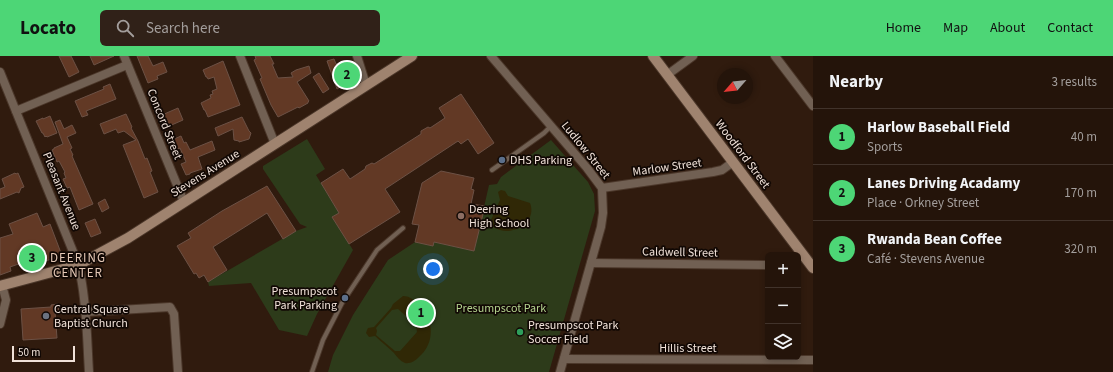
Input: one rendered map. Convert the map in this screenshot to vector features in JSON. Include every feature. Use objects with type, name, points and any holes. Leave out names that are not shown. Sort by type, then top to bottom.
[{"type":"main road","name":"Stevens Avenue","points":[[1,286],[86,262],[128,238],[412,56]]},
{"type":"main road","name":"Woodford Street","points":[[653,56],[733,162],[797,252]]},
{"type":"main road","name":"Woodford Street","points":[[801,257],[813,268]]},
{"type":"street","name":"Concord Street","points":[[124,56],[184,202]]},
{"type":"street","points":[[240,56],[275,144]]},
{"type":"street","points":[[358,56],[366,86]]},
{"type":"street","name":"Ludlow Street","points":[[491,56],[588,168],[602,188],[603,213],[591,263],[560,372]]},
{"type":"street","points":[[667,75],[693,56]]},
{"type":"street","points":[[775,56],[813,106]]},
{"type":"street","points":[[16,111],[127,64]]},
{"type":"street","name":"Pleasant Avenue","points":[[0,72],[78,265],[85,312],[89,372]]},
{"type":"street","name":"Marlow Street","points":[[602,188],[713,172],[722,170],[733,162]]},
{"type":"street","name":"Caldwell Street","points":[[591,263],[765,265]]},
{"type":"street","points":[[0,324],[6,300],[1,286]]},
{"type":"street","points":[[85,312],[170,307],[174,314],[178,372]]},
{"type":"street","name":"Hillis Street","points":[[564,359],[813,360]]},
{"type":"lane","points":[[492,170],[544,133],[551,126]]},
{"type":"lane","points":[[312,372],[323,340],[342,304],[377,250],[403,228]]},
{"type":"green space","points":[[307,139],[325,169],[316,175],[339,213],[332,217],[353,250],[317,314],[307,336],[279,330],[251,283],[209,286],[208,282],[296,231],[307,227],[300,224],[263,169],[263,166]]},
{"type":"green space","name":"Presumpscot Park","points":[[551,140],[588,182],[594,194],[595,211],[549,372],[328,372],[333,355],[353,315],[388,260],[415,242],[433,246],[434,242],[474,251],[489,185],[497,184],[501,177]]},
{"type":"sand","points":[[501,190],[505,191],[508,196],[530,203],[531,216],[524,225],[506,231],[494,227],[490,222],[500,200],[498,192]]},
{"type":"sand","points":[[403,296],[410,298],[417,302],[425,311],[430,323],[431,335],[427,347],[419,357],[411,363],[405,363],[399,359],[375,336],[369,337],[366,333],[368,328],[374,327],[393,304]],"holes":[[[398,309],[416,325],[417,332],[400,351],[395,351],[376,335],[376,328],[392,310]]]},
{"type":"building","points":[[59,56],[71,56],[79,72],[69,77]]},
{"type":"building","points":[[90,56],[114,56],[94,65]]},
{"type":"building","points":[[137,56],[148,56],[153,66],[163,62],[167,72],[157,76],[158,79],[148,83]]},
{"type":"building","points":[[255,56],[270,56],[278,78],[293,77],[291,73],[309,66],[311,73],[297,82],[309,101],[308,103],[278,117],[260,79],[262,78],[254,60],[256,59]]},
{"type":"building","points":[[334,59],[336,64],[349,61],[354,79],[337,89],[327,61]]},
{"type":"building","points":[[223,61],[240,105],[208,117],[201,103],[211,98],[210,95],[213,94],[212,91],[217,89],[214,77],[208,79],[203,70]]},
{"type":"building","points":[[319,73],[329,89],[323,93],[313,77]]},
{"type":"building","points":[[110,84],[116,99],[86,111],[88,115],[82,117],[75,101],[104,89],[103,87]]},
{"type":"building","name":"Deering High School","points":[[461,94],[494,143],[478,154],[468,139],[461,144],[458,141],[385,189],[400,212],[349,244],[332,217],[339,213],[321,183],[343,169],[350,179],[365,169],[366,166],[372,163],[374,164],[421,134],[421,131],[428,127],[430,128],[445,118],[439,108]]},
{"type":"building","points":[[178,108],[183,120],[164,127],[160,118],[163,117],[162,115]]},
{"type":"building","points":[[126,114],[145,159],[147,158],[152,171],[150,172],[158,192],[144,198],[123,145],[136,140],[124,131],[118,133],[116,129],[104,134],[100,124]]},
{"type":"building","points":[[50,116],[57,133],[45,137],[36,121]]},
{"type":"building","points":[[242,117],[251,133],[249,139],[239,142],[234,140],[233,129],[218,136],[215,128]]},
{"type":"building","points":[[60,120],[64,129],[72,125],[76,133],[67,137],[72,148],[70,149],[73,155],[72,156],[93,204],[79,210],[70,187],[67,188],[63,179],[66,178],[65,172],[59,161],[57,162],[52,150],[63,144],[55,122]]},
{"type":"building","points":[[181,136],[184,143],[186,142],[190,150],[212,141],[215,150],[198,157],[202,169],[186,175],[181,164],[186,162],[180,148],[176,150],[172,140]]},
{"type":"building","points":[[441,171],[474,178],[471,189],[474,190],[471,204],[485,206],[474,251],[434,242],[433,246],[415,242],[419,225],[412,224],[422,183]]},
{"type":"building","points":[[18,173],[24,187],[21,188],[19,193],[17,192],[0,199],[0,189],[5,187],[2,179]]},
{"type":"building","points":[[267,186],[296,231],[283,239],[267,213],[213,247],[227,270],[208,282],[204,275],[199,278],[196,273],[194,274],[177,246],[191,238],[188,233],[222,211]]},
{"type":"building","points":[[105,199],[109,208],[102,212],[98,203]]},
{"type":"building","points":[[37,213],[43,227],[50,224],[61,253],[59,257],[31,265],[30,260],[10,267],[11,271],[0,275],[0,238],[13,234],[9,224]]},
{"type":"building","points":[[95,219],[101,233],[91,237],[85,223]]},
{"type":"building","points":[[58,304],[59,312],[55,312],[57,338],[23,340],[21,309],[51,307],[51,305]]},
{"type":"place","name":"Lanes Driving Acadamy","points":[[347,75]]},
{"type":"place","name":"DHS Parking","points":[[502,160]]},
{"type":"place","name":"Deering High School","points":[[461,216]]},
{"type":"place","name":"Rwanda Bean Coffee","points":[[32,258]]},
{"type":"place","name":"Presumpscot Park Parking","points":[[345,298]]},
{"type":"place","name":"Harlow Baseball Field","points":[[421,313]]},
{"type":"place","name":"Central Square Baptist Church","points":[[46,316]]},
{"type":"place","name":"Presumpscot Park Soccer Field","points":[[520,332]]},
{"type":"district","name":"DEERING CENTER","points":[[78,264]]}]
